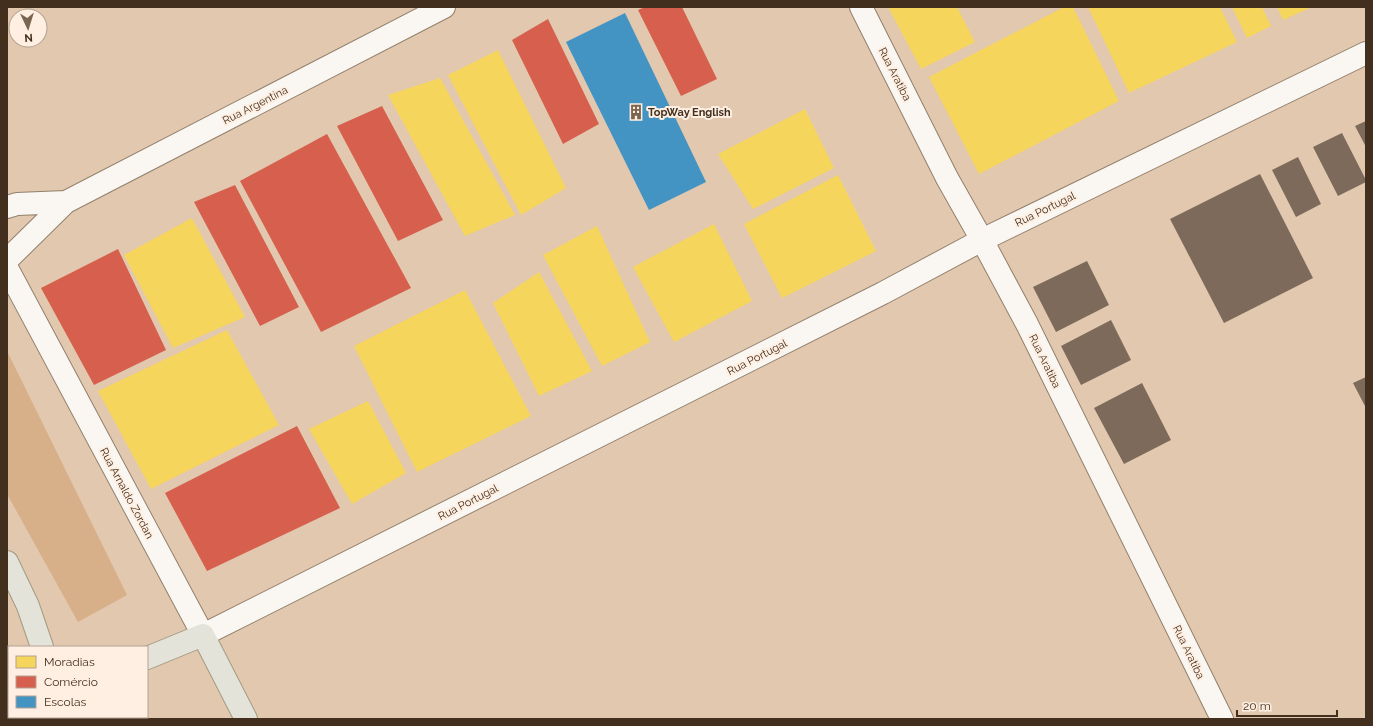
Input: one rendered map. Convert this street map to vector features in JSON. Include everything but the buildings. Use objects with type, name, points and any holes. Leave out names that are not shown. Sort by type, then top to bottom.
[{"type":"main road","points":[[7,562],[28,606],[42,646]]},
{"type":"main road","name":"Rua Portugal","points":[[148,658],[203,635]]},
{"type":"main road","name":"Rua Arnaldo Zordan","points":[[203,635],[246,719]]},
{"type":"street","name":"Rua Argentina","points":[[7,260],[66,202],[444,7]]},
{"type":"street","name":"Rua Aratiba","points":[[861,7],[947,178],[1027,324],[1222,719]]},
{"type":"street","name":"Rua Portugal","points":[[203,635],[876,297],[982,240],[1366,53]]},
{"type":"street","name":"Rua Argentina","points":[[7,207],[17,204],[66,202]]},
{"type":"street","name":"Rua Arnaldo Zordan","points":[[7,268],[203,635]]},
{"type":"shaded area","points":[[7,351],[127,595],[78,622],[7,494]]},
{"type":"place","name":"TopWay English","points":[[636,112]]}]
